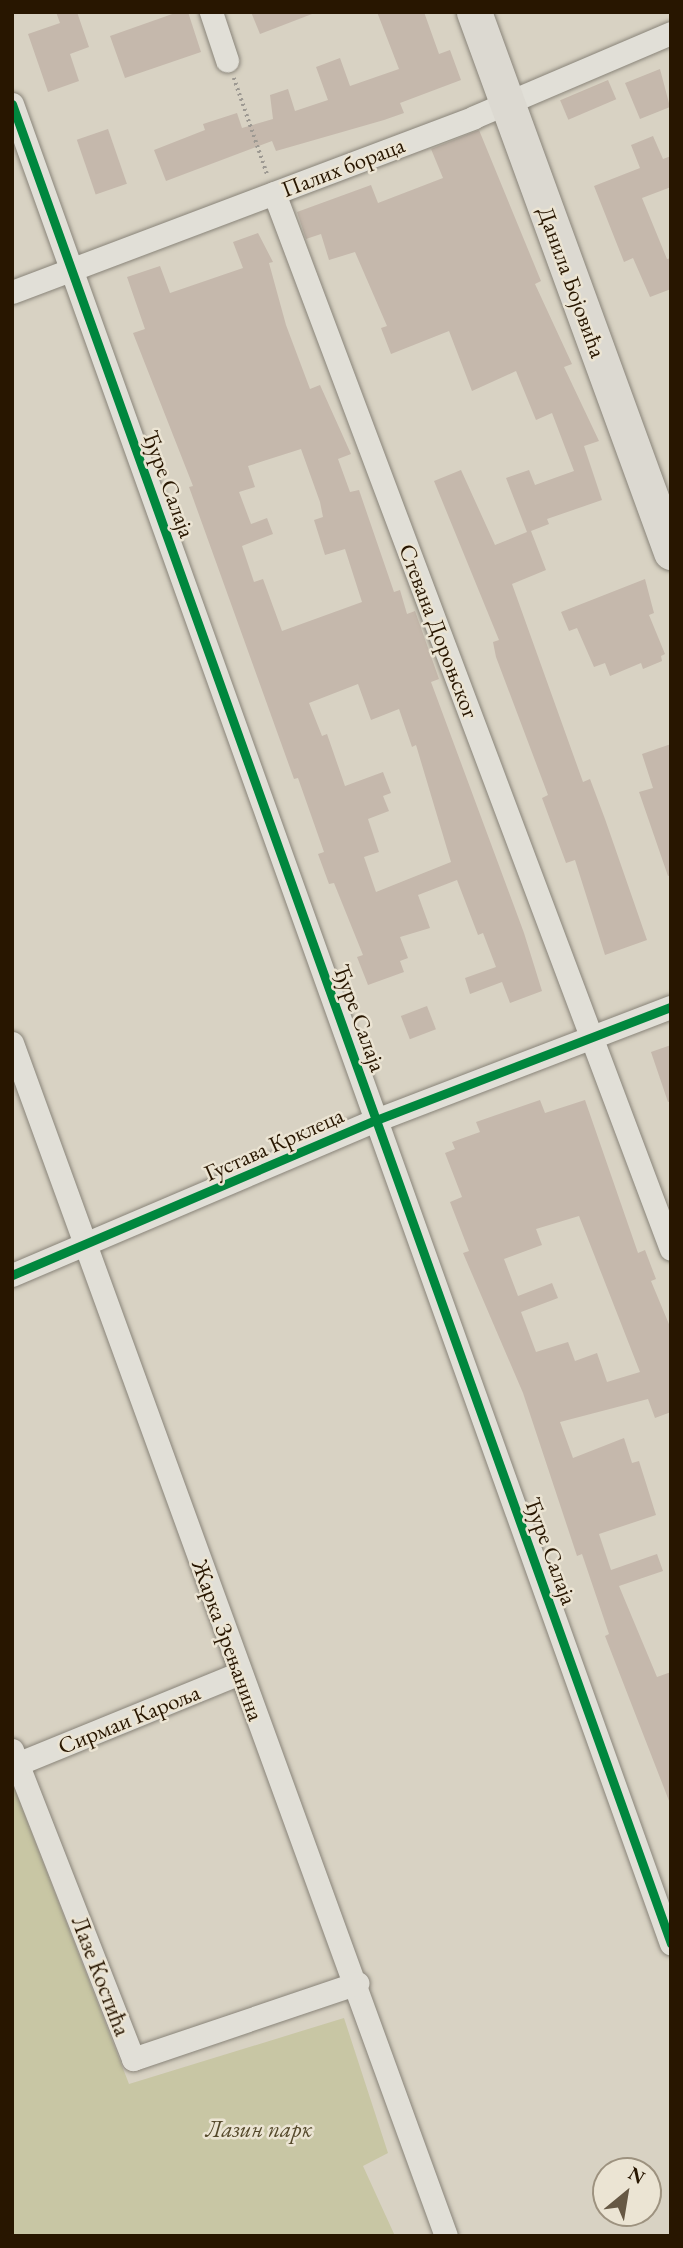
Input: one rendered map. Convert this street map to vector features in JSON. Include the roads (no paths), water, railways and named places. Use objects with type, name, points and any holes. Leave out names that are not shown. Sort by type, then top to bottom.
[{"type":"main road","name":"Данила Бојовића","points":[[474,12],[671,552]]},
{"type":"street","points":[[211,12],[227,60]]},
{"type":"street","name":"Палих бораца","points":[[12,292],[507,103],[671,33]]},
{"type":"street","name":"Ђуре Салаја","points":[[12,104],[671,1944]]},
{"type":"street","name":"Стевана Дороњског","points":[[274,193],[671,1249]]},
{"type":"street","name":"Густава Крклеца","points":[[12,1275],[85,1247],[376,1120],[671,1007]]},
{"type":"street","name":"Жарка Зрењанина","points":[[12,1043],[240,1673],[358,1983],[446,2236]]},
{"type":"street","name":"Сирмаи Кароља","points":[[15,1757],[240,1673]]},
{"type":"street","name":"Лазе Костића","points":[[15,1757],[133,2059],[358,1983]]},
{"type":"park label","name":"Лазин парк","points":[[259,2129]]}]
